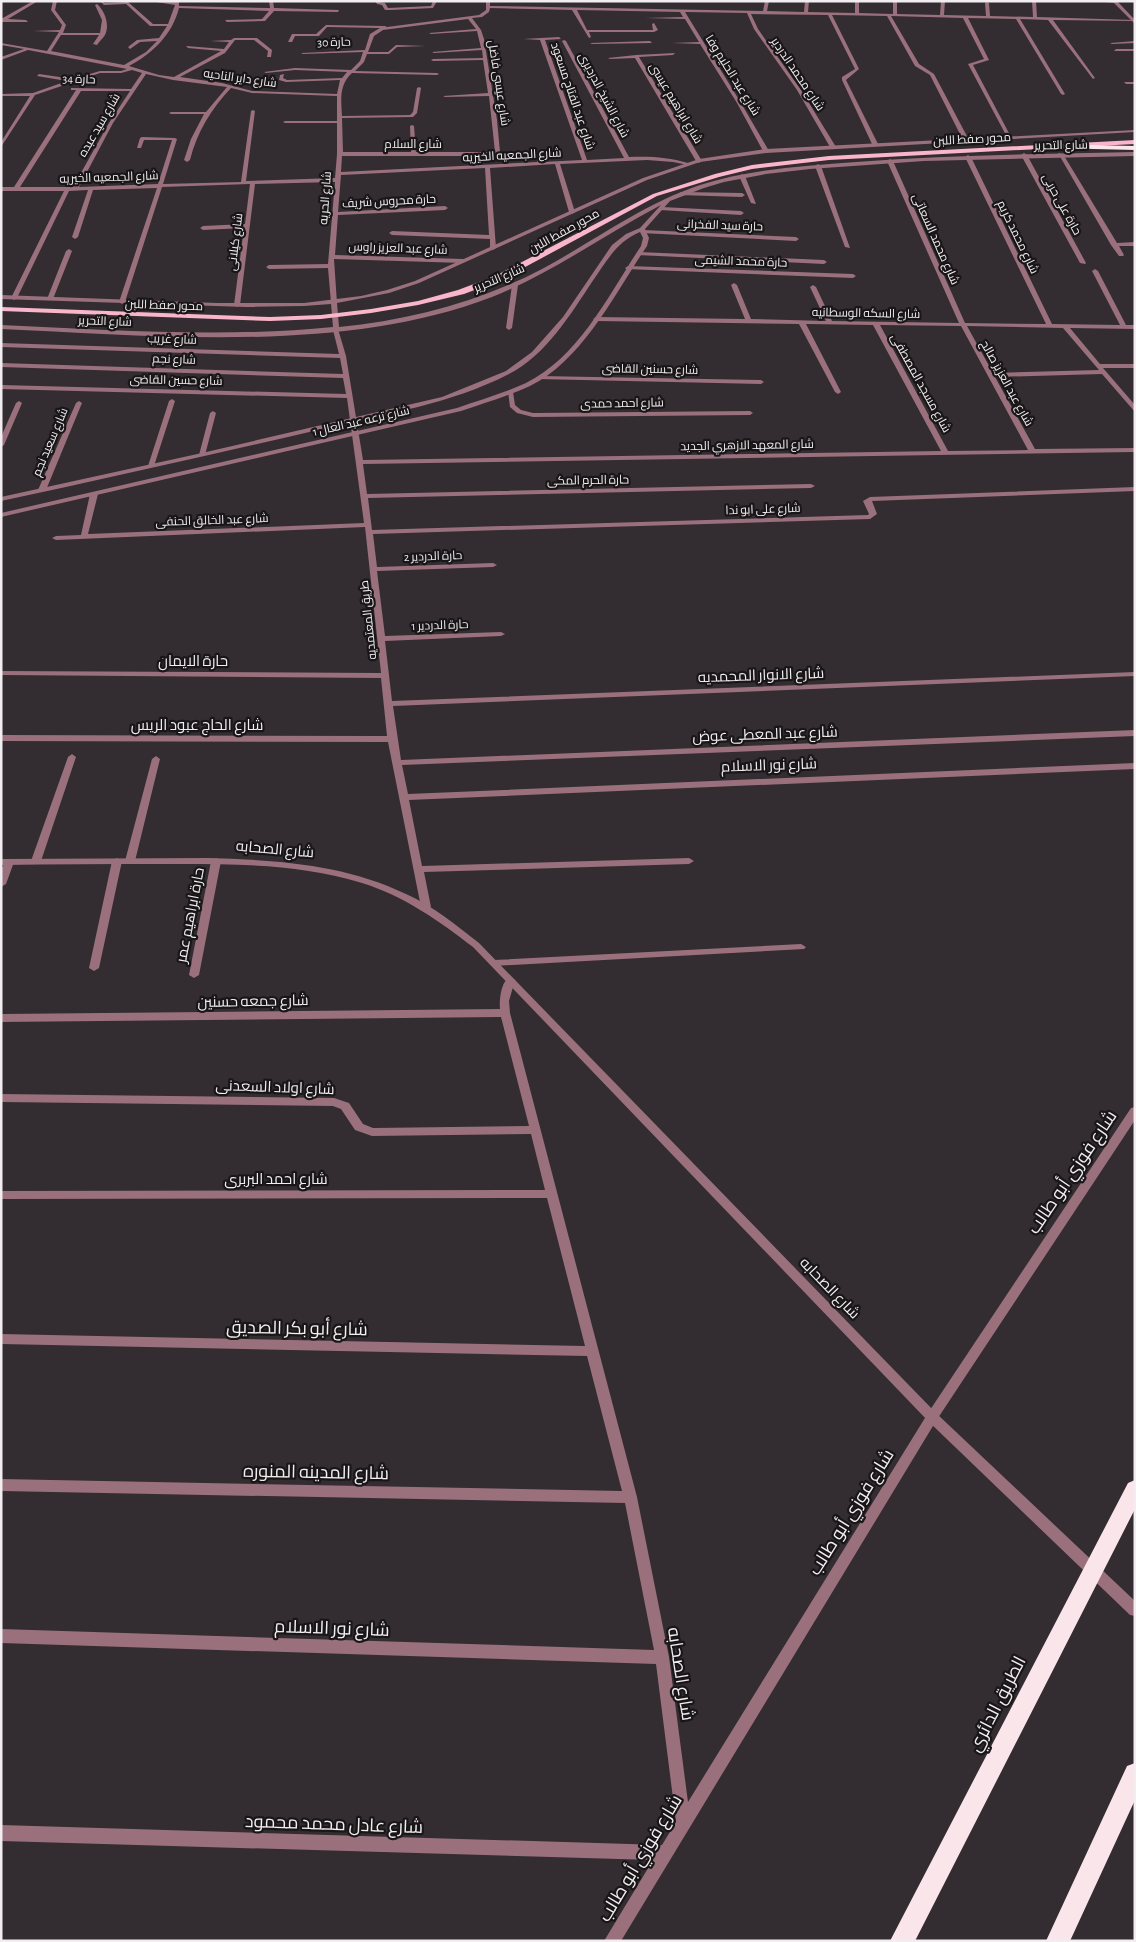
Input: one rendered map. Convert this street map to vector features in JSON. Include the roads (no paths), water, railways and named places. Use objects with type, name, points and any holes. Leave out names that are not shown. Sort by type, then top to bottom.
[{"type":"highway","points":[[1052,146],[1135,148]]},
{"type":"highway","name":"الطريق الدائري","points":[[902,1941],[1135,1489]]},
{"type":"highway","points":[[1058,1941],[1135,1774]]},
{"type":"main road","name":"محور صفط اللبن","points":[[1,304],[268,314],[366,307],[454,288],[490,275],[647,192],[711,172],[786,158],[1135,138]]},
{"type":"main road","name":"محور صفط اللبن","points":[[1,309],[270,319],[321,317],[371,311],[444,296],[498,278],[529,264],[654,195],[717,174],[761,166],[830,158],[1135,142]]},
{"type":"street","points":[[2,21],[36,1]]},
{"type":"street","points":[[48,53],[61,33],[63,23],[53,10],[55,1]]},
{"type":"street","points":[[102,1],[104,4],[127,3],[149,23],[170,25]]},
{"type":"street","points":[[152,1],[204,8],[338,10]]},
{"type":"street","points":[[204,8],[208,1]]},
{"type":"street","points":[[271,1],[272,10]]},
{"type":"street","points":[[335,1],[345,26]]},
{"type":"street","points":[[377,1],[384,4],[386,9],[431,7],[434,6],[434,3]]},
{"type":"street","points":[[583,1],[583,9]]},
{"type":"street","points":[[615,9],[616,1]]},
{"type":"street","points":[[657,1],[658,10]]},
{"type":"street","points":[[716,1],[717,11]]},
{"type":"street","points":[[765,12],[767,1]]},
{"type":"street","points":[[806,13],[807,1]]},
{"type":"street","points":[[857,1],[857,14]]},
{"type":"street","points":[[895,15],[896,1]]},
{"type":"street","points":[[942,16],[943,1]]},
{"type":"street","points":[[1034,1],[1035,19]]},
{"type":"street","points":[[1097,1],[1114,2],[1133,22]]},
{"type":"street","points":[[408,2],[434,3]]},
{"type":"street","points":[[987,3],[988,18]]},
{"type":"street","points":[[124,67],[153,49],[162,39],[170,25],[177,4]]},
{"type":"street","points":[[339,95],[338,89],[342,79],[365,54],[372,35],[382,29],[470,18],[486,14],[488,4],[574,9],[748,11],[1133,22]]},
{"type":"street","points":[[95,44],[103,34],[105,19],[97,5]]},
{"type":"street","points":[[574,9],[594,46],[650,42]]},
{"type":"street","points":[[227,21],[260,21],[272,10]]},
{"type":"street","name":"شارع عبد الحليم وفا","points":[[681,10],[740,103],[766,151]]},
{"type":"street","name":"شارع محمد الدردير","points":[[748,11],[756,29],[800,90],[833,146]]},
{"type":"street","points":[[828,13],[856,66],[857,69],[844,78],[844,80],[875,144]]},
{"type":"street","points":[[888,15],[917,65],[932,74],[966,140]]},
{"type":"street","points":[[965,17],[987,60],[970,64],[1009,137]]},
{"type":"street","name":"شارع عيسى فاضل","points":[[470,18],[479,30],[483,49],[491,94],[498,154]]},
{"type":"street","points":[[648,18],[685,18]]},
{"type":"street","points":[[1018,19],[1063,94]]},
{"type":"street","points":[[1050,19],[1093,78]]},
{"type":"street","points":[[2,21],[26,21]]},
{"type":"street","points":[[424,24],[431,35],[479,30]]},
{"type":"street","points":[[586,31],[654,31],[656,30],[654,24]]},
{"type":"street","points":[[290,40],[294,35],[317,34],[326,26],[390,28]]},
{"type":"street","points":[[35,31],[103,34]]},
{"type":"street","points":[[254,32],[254,39]]},
{"type":"street","points":[[525,39],[542,38]]},
{"type":"street","name":"شارع الشيخ الدرديرى","points":[[542,38],[562,39],[627,158]]},
{"type":"street","name":"شارع عبد الفتاح مسعود","points":[[542,38],[585,161]]},
{"type":"street","points":[[130,48],[139,40],[162,39]]},
{"type":"street","points":[[212,41],[254,39],[270,51],[269,56]]},
{"type":"street","points":[[173,79],[225,50],[232,41]]},
{"type":"street","points":[[1112,43],[1135,42]]},
{"type":"street","points":[[674,43],[701,43]]},
{"type":"street","name":"شارع داير الناحيه","points":[[1,44],[116,64],[144,73],[173,79],[230,86],[264,93],[339,95]]},
{"type":"street","points":[[365,54],[389,53],[396,46],[424,46]]},
{"type":"street","points":[[188,47],[225,50]]},
{"type":"street","points":[[1,59],[27,49]]},
{"type":"street","points":[[434,52],[483,49]]},
{"type":"street","points":[[1116,50],[1135,50]]},
{"type":"street","name":"حارة 30","points":[[303,53],[365,54]]},
{"type":"street","points":[[365,54],[391,58]]},
{"type":"street","points":[[610,58],[673,54]]},
{"type":"street","name":"شارع ابراهيم عيسى","points":[[636,56],[699,161]]},
{"type":"street","points":[[433,60],[485,59]]},
{"type":"street","points":[[411,66],[411,74]]},
{"type":"street","points":[[1,95],[33,94],[103,71],[121,72],[131,69]]},
{"type":"street","points":[[266,72],[295,69],[437,74]]},
{"type":"street","name":"شارع سيد عبده","points":[[75,189],[98,146],[144,73]]},
{"type":"street","points":[[38,75],[74,81]]},
{"type":"street","points":[[282,75],[282,79],[286,81],[342,79]]},
{"type":"street","points":[[1126,84],[1135,84]]},
{"type":"street","points":[[187,160],[195,134],[207,113],[230,86]]},
{"type":"street","name":"حارة 34","points":[[56,88],[132,90]]},
{"type":"street","points":[[285,122],[411,116],[415,113],[419,88]]},
{"type":"street","points":[[16,189],[80,90]]},
{"type":"street","points":[[1,146],[33,94]]},
{"type":"street","points":[[444,96],[491,94]]},
{"type":"street","name":"شارع الحريه","points":[[336,330],[331,266],[340,154],[339,95]]},
{"type":"street","points":[[243,183],[253,111]]},
{"type":"street","points":[[171,113],[207,113]]},
{"type":"street","points":[[412,126],[414,154]]},
{"type":"street","name":"شارع التحرير","points":[[1,297],[237,305],[294,306],[334,303],[370,297],[403,288],[651,176],[699,161],[766,151],[833,146],[1135,131]]},
{"type":"street","points":[[122,302],[175,139],[142,138],[139,146]]},
{"type":"street","name":"شارع السلام","points":[[340,154],[533,155],[540,158],[540,163]]},
{"type":"street","points":[[1060,154],[1121,255]]},
{"type":"street","name":"شارع التحرير","points":[[1,327],[210,335],[276,334],[336,330],[400,320],[457,306],[515,285],[669,199],[742,176],[818,166],[890,161],[1024,155],[1135,154]]},
{"type":"street","name":"حارة على حربى","points":[[1024,155],[1083,262]]},
{"type":"street","name":"شارع محمد كريم","points":[[968,157],[1050,326]]},
{"type":"street","name":"شارع الجمعيه الخيريه","points":[[1,189],[75,189],[243,183],[627,158],[663,159],[686,164]]},
{"type":"street","name":"شارع محمد السعاتى","points":[[890,161],[962,325]]},
{"type":"street","points":[[556,162],[572,212]]},
{"type":"street","points":[[487,166],[493,248]]},
{"type":"street","points":[[818,166],[848,247]]},
{"type":"street","points":[[742,176],[754,204]]},
{"type":"street","name":"شارع كيلانى","points":[[237,305],[253,182]]},
{"type":"street","points":[[75,237],[91,188]]},
{"type":"street","points":[[14,298],[67,189]]},
{"type":"street","points":[[681,194],[742,195]]},
{"type":"street","name":"شارع ترعه عبد العال 1","points":[[1,499],[202,455],[444,398],[508,372],[534,353],[565,318],[614,246],[628,235],[643,231],[669,199]]},
{"type":"street","name":"حارة محروس شريف","points":[[335,214],[444,208]]},
{"type":"street","points":[[662,209],[741,213]]},
{"type":"street","points":[[203,228],[247,226]]},
{"type":"street","name":"شارع ترعه عبد العال 1","points":[[1,515],[460,410],[510,392],[539,378],[559,362],[596,319],[644,246],[646,238],[643,231]]},
{"type":"street","name":"حارة سيد الفخرانى","points":[[643,231],[796,238]]},
{"type":"street","points":[[392,234],[492,237]]},
{"type":"street","points":[[1114,244],[1135,244]]},
{"type":"street","points":[[50,299],[69,251]]},
{"type":"street","points":[[639,254],[824,262]]},
{"type":"street","name":"شارع عبد العزيز راوس","points":[[332,256],[463,261]]},
{"type":"street","points":[[269,267],[331,266]]},
{"type":"street","name":"حارة محمد الشيمى","points":[[628,268],[853,276]]},
{"type":"street","points":[[1094,271],[1124,327]]},
{"type":"street","points":[[509,328],[515,285]]},
{"type":"street","points":[[734,285],[749,322]]},
{"type":"street","points":[[813,288],[830,323]]},
{"type":"street","name":"شارع السكه الوسطانيه","points":[[596,319],[1135,327]]},
{"type":"street","points":[[802,323],[838,392]]},
{"type":"street","name":"شارع مسجد المصطفى","points":[[876,324],[946,454]]},
{"type":"street","name":"شارع عبد العزيز صالح","points":[[962,325],[1033,452]]},
{"type":"street","points":[[1066,326],[1103,372],[1132,402],[1135,410]]},
{"type":"street","name":"طريق المعتمديه","points":[[336,330],[343,356],[360,462],[392,739],[426,907]]},
{"type":"street","name":"شارع غريب","points":[[1,345],[343,356]]},
{"type":"street","name":"شارع نجم","points":[[1,365],[346,376]]},
{"type":"street","points":[[1098,366],[1135,366]]},
{"type":"street","points":[[990,375],[1103,372]]},
{"type":"street","name":"شارع حسنين القاضى","points":[[539,378],[761,382]]},
{"type":"street","name":"شارع حسين القاضى","points":[[1,387],[350,396]]},
{"type":"street","name":"شارع احمد حمدى","points":[[510,392],[512,406],[519,412],[533,415],[750,413]]},
{"type":"street","points":[[151,466],[172,401]]},
{"type":"street","points":[[1,445],[19,403]]},
{"type":"street","name":"شارع سعيد نجم","points":[[42,490],[79,403]]},
{"type":"street","points":[[202,455],[214,413]]},
{"type":"street","name":"شارع المعهد الازهري الجديد","points":[[360,462],[1135,450]]},
{"type":"street","name":"حارة الحرم المكى","points":[[364,496],[812,486]]},
{"type":"street","name":"شارع على ابو ندا","points":[[369,528],[870,517],[873,514],[868,501],[870,499],[1135,489]]},
{"type":"street","points":[[84,536],[94,494]]},
{"type":"street","name":"شارع عبد الخالق الحنفى","points":[[56,538],[369,528]]},
{"type":"street","name":"حارة الدردير 2","points":[[373,569],[493,565]]},
{"type":"street","name":"حارة الدردير 1","points":[[381,639],[500,634]]},
{"type":"street","name":"حارة الايمان","points":[[1,673],[385,676]]},
{"type":"street","name":"شارع الانوار المحمديه","points":[[388,704],[1135,674]]},
{"type":"street","name":"شارع عبد المعطى عوض","points":[[397,763],[1135,733]]},
{"type":"street","name":"شارع الحاج عبود الريس","points":[[1,738],[392,739]]},
{"type":"street","points":[[36,861],[72,757]]},
{"type":"street","points":[[130,861],[156,759]]},
{"type":"street","name":"شارع نور الاسلام","points":[[404,797],[1135,766]]},
{"type":"street","points":[[94,968],[117,861]]},
{"type":"street","name":"شارع الصحابه","points":[[5,862],[216,861],[280,863],[307,866],[350,875],[390,889],[426,907],[456,927],[494,963],[932,1417],[1135,1610]]},
{"type":"street","name":"حارة ابراهيم عمر","points":[[194,975],[216,861]]},
{"type":"street","points":[[419,870],[689,861]]},
{"type":"street","points":[[1,884],[5,862]]},
{"type":"street","points":[[494,963],[801,947]]},
{"type":"street","name":"شارع الصحابه","points":[[510,980],[504,1001],[505,1013],[630,1497],[662,1657],[684,1821]]},
{"type":"street","name":"شارع جمعه حسنين","points":[[1,1018],[505,1013]]},
{"type":"street","name":"شارع اولاد السعدنى","points":[[1,1098],[334,1102],[345,1106],[359,1127],[372,1132],[535,1130]]},
{"type":"street","name":"شارع فوزي أبو طالب","points":[[612,1941],[932,1417],[1135,1112]]},
{"type":"street","name":"شارع احمد البربرى","points":[[1,1195],[551,1194]]},
{"type":"street","name":"شارع أبو بكر الصديق","points":[[1,1339],[592,1351]]},
{"type":"street","name":"شارع المدينه المنوره","points":[[1,1485],[630,1497]]},
{"type":"street","name":"شارع نور الاسلام","points":[[1,1636],[662,1657]]},
{"type":"street","name":"شارع عادل محمد محمود","points":[[1,1832],[665,1853]]}]
